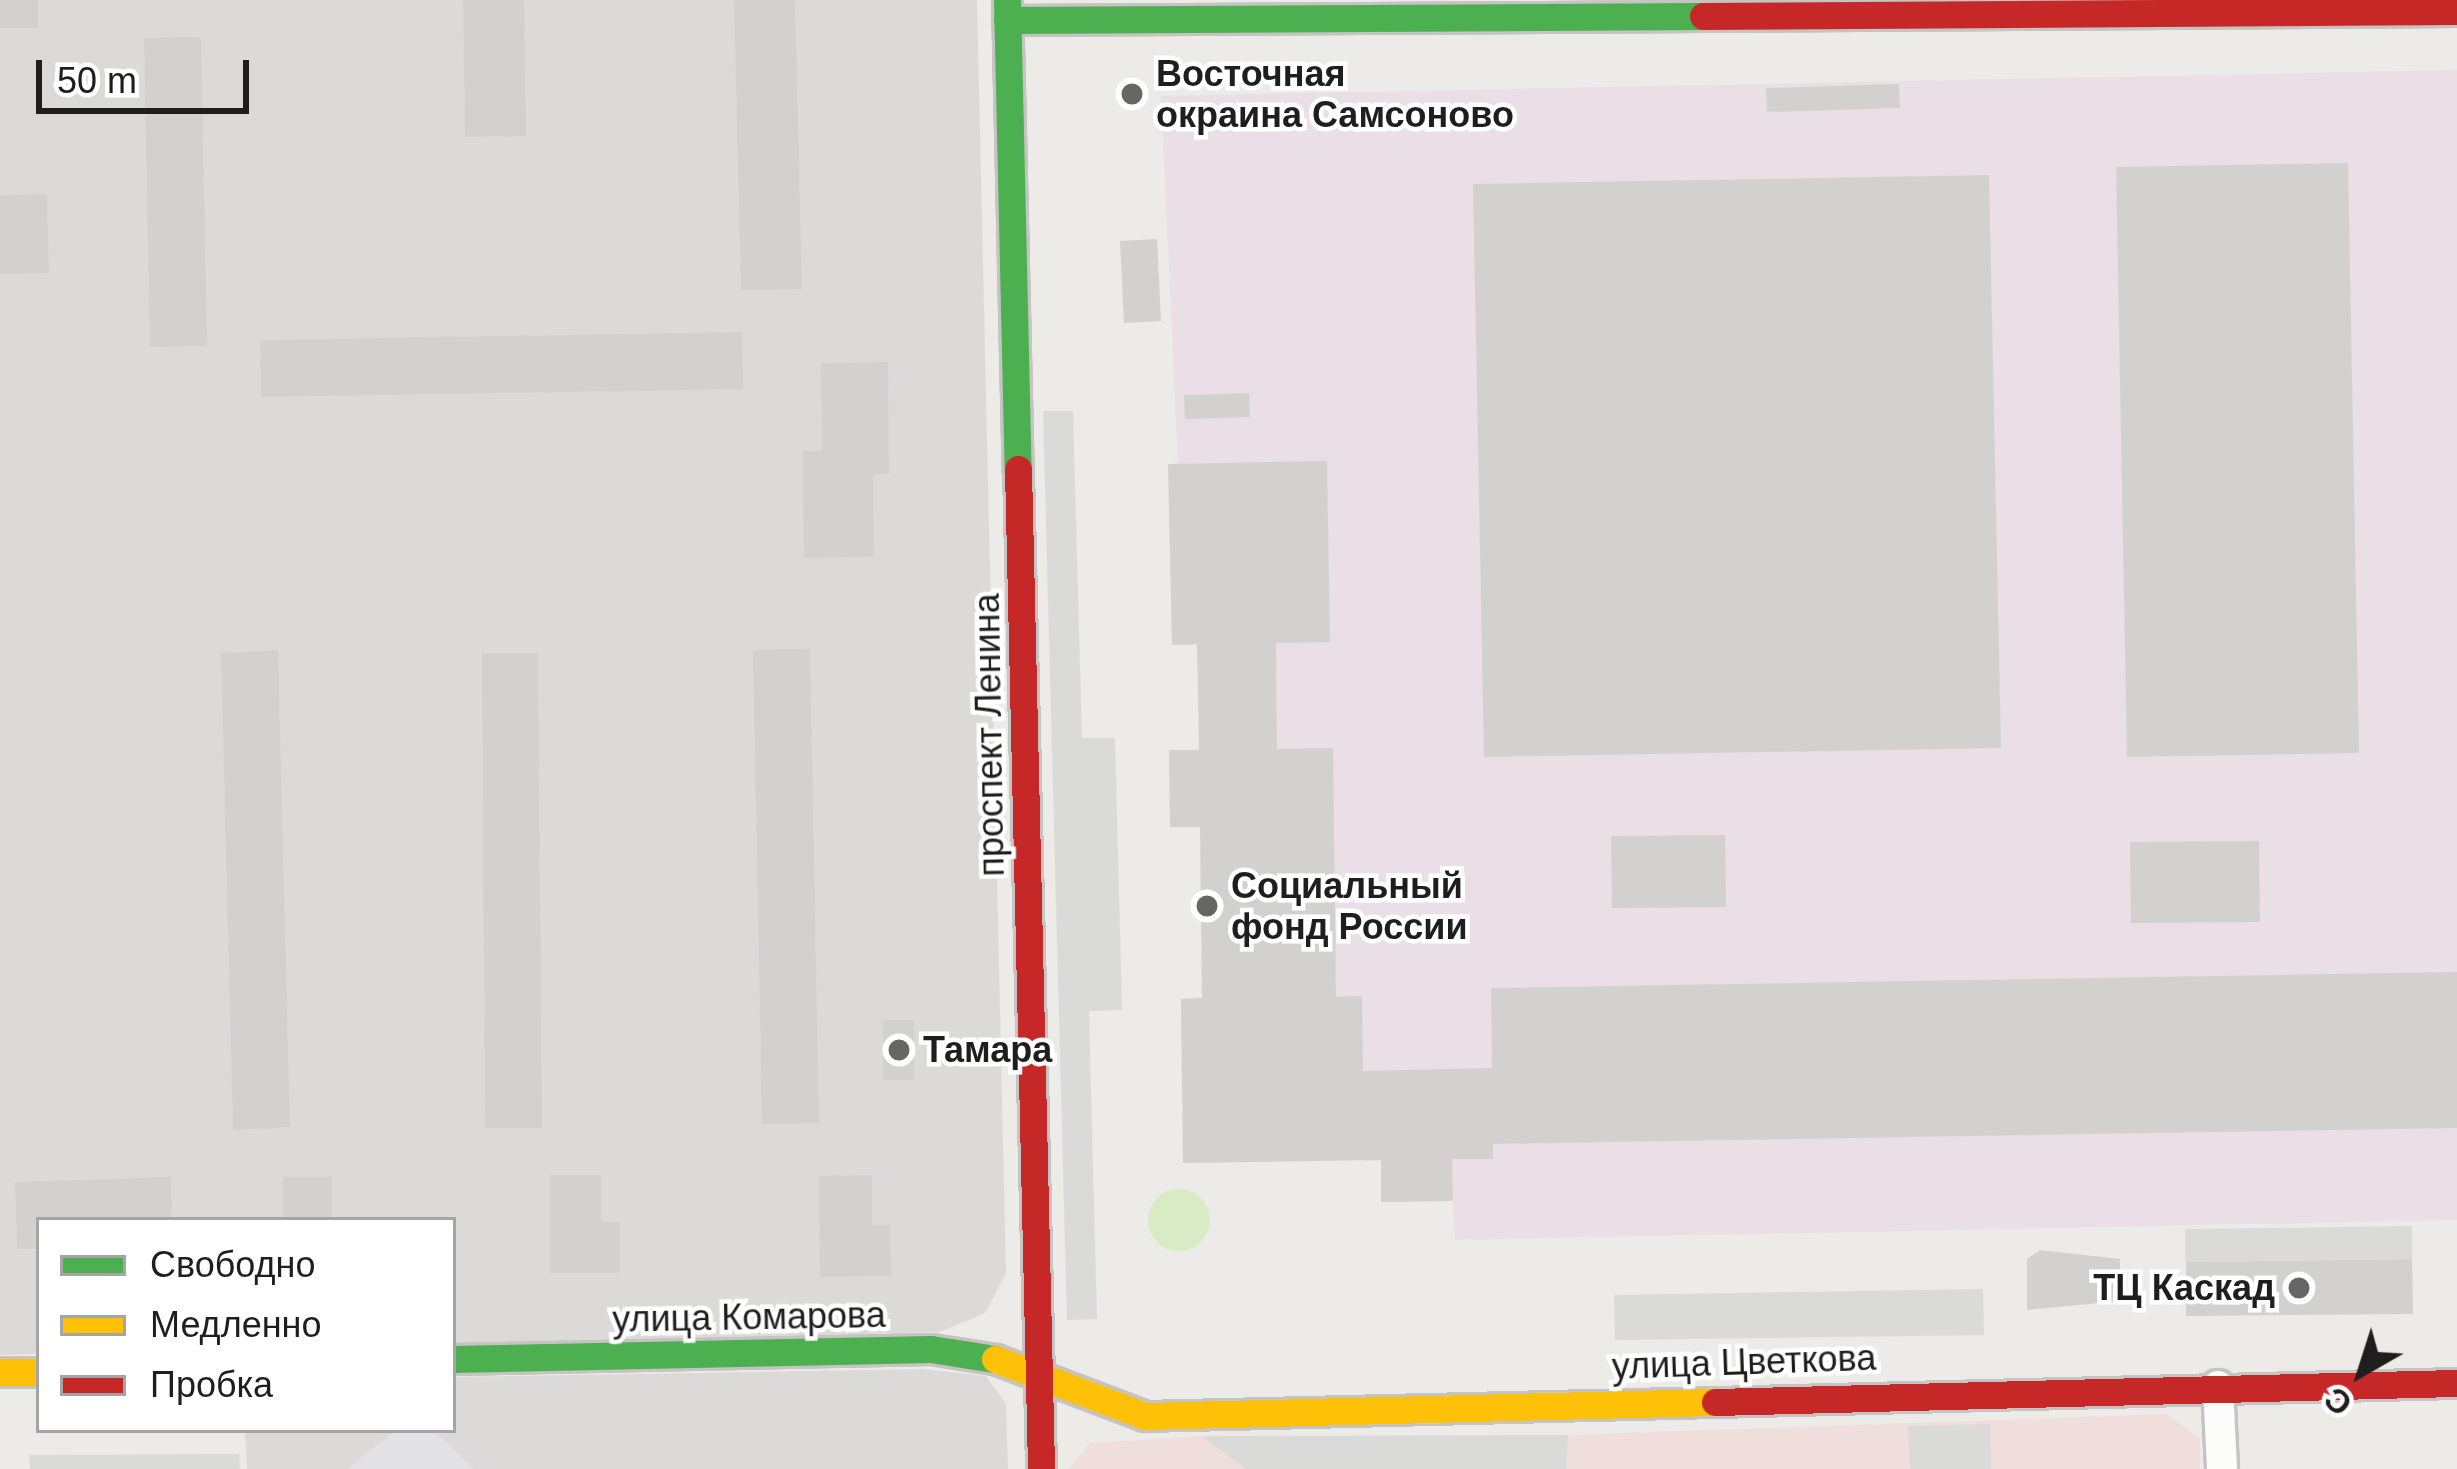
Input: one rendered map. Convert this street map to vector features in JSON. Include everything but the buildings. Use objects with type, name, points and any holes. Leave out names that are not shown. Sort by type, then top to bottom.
[{"type":"street","points":[[1007,10],[2457,10]]},
{"type":"street","name":"проспект Ленина","points":[[1007,10],[1042,1469]]},
{"type":"street","name":"улица Комарова","points":[[456,1360],[932,1349],[988,1356],[1040,1383]]},
{"type":"street","points":[[0,1372],[36,1372]]},
{"type":"street","name":"улица Цветкова","points":[[1040,1383],[1145,1416],[2457,1383]]},
{"type":"street","points":[[2218,1386],[2222,1469]]},
{"type":"shaded area","points":[[0,0],[977,0],[1006,1273],[985,1313],[940,1332],[456,1344],[456,1217],[36,1217],[36,1354],[0,1355]]},
{"type":"shaded area","points":[[2457,70],[2457,1220],[1455,1240],[1453,1201],[1381,1202],[1381,1161],[1364,1161],[1362,1084],[1182,1085],[1181,999],[1202,997],[1200,828],[1170,827],[1169,750],[1277,748],[1276,644],[1172,645],[1168,464],[1178,463],[1161,96]]},
{"type":"shaded area","points":[[1043,411],[1073,411],[1082,738],[1115,738],[1122,1010],[1089,1011],[1097,1319],[1067,1320]]},
{"type":"shaded area","points":[[2412,1226],[2412,1259],[2185,1262],[2185,1229]]},
{"type":"shaded area","points":[[1983,1289],[1984,1335],[1615,1340],[1614,1295]]},
{"type":"shaded area","points":[[923,1369],[986,1376],[1006,1404],[1008,1469],[247,1469],[245,1433],[456,1433],[456,1377]]},
{"type":"shaded area","points":[[2166,1414],[2200,1438],[2200,1469],[1566,1469],[1568,1435]]},
{"type":"shaded area","points":[[1990,1424],[1991,1469],[1910,1469],[1908,1426]]},
{"type":"shaded area","points":[[392,1433],[436,1433],[474,1469],[347,1469]]},
{"type":"shaded area","points":[[1568,1435],[1566,1469],[1246,1469],[1201,1436]]},
{"type":"shaded area","points":[[1201,1436],[1246,1469],[1069,1469],[1090,1443]]},
{"type":"shaded area","points":[[239,1454],[240,1469],[30,1469],[29,1455]]},
{"type":"green space","points":[[1179,1189],[1201,1198],[1210,1220],[1201,1242],[1179,1251],[1157,1242],[1148,1220],[1157,1198]]},
{"type":"traffic: fast","points":[[1007,0],[1018,469]]},
{"type":"traffic: fast","points":[[1007,20],[1703,16]]},
{"type":"traffic: fast","points":[[456,1359],[931,1349],[995,1359]]},
{"type":"traffic: slow","points":[[995,1359],[1145,1416],[1715,1402]]},
{"type":"traffic: slow","points":[[0,1372],[36,1372]]},
{"type":"traffic: jam","points":[[1703,16],[2457,11]]},
{"type":"traffic: jam","points":[[1018,469],[1041,1469]]},
{"type":"traffic: jam","points":[[1715,1402],[2457,1383]]},
{"type":"place","name":"Восточная окраина Самсоново","points":[[1132,94]]},
{"type":"place","name":"Социальный фонд России","points":[[1207,906]]},
{"type":"place","name":"Тамара","points":[[899,1050]]},
{"type":"place","name":"ТЦ Каскад","points":[[2299,1288]]}]
